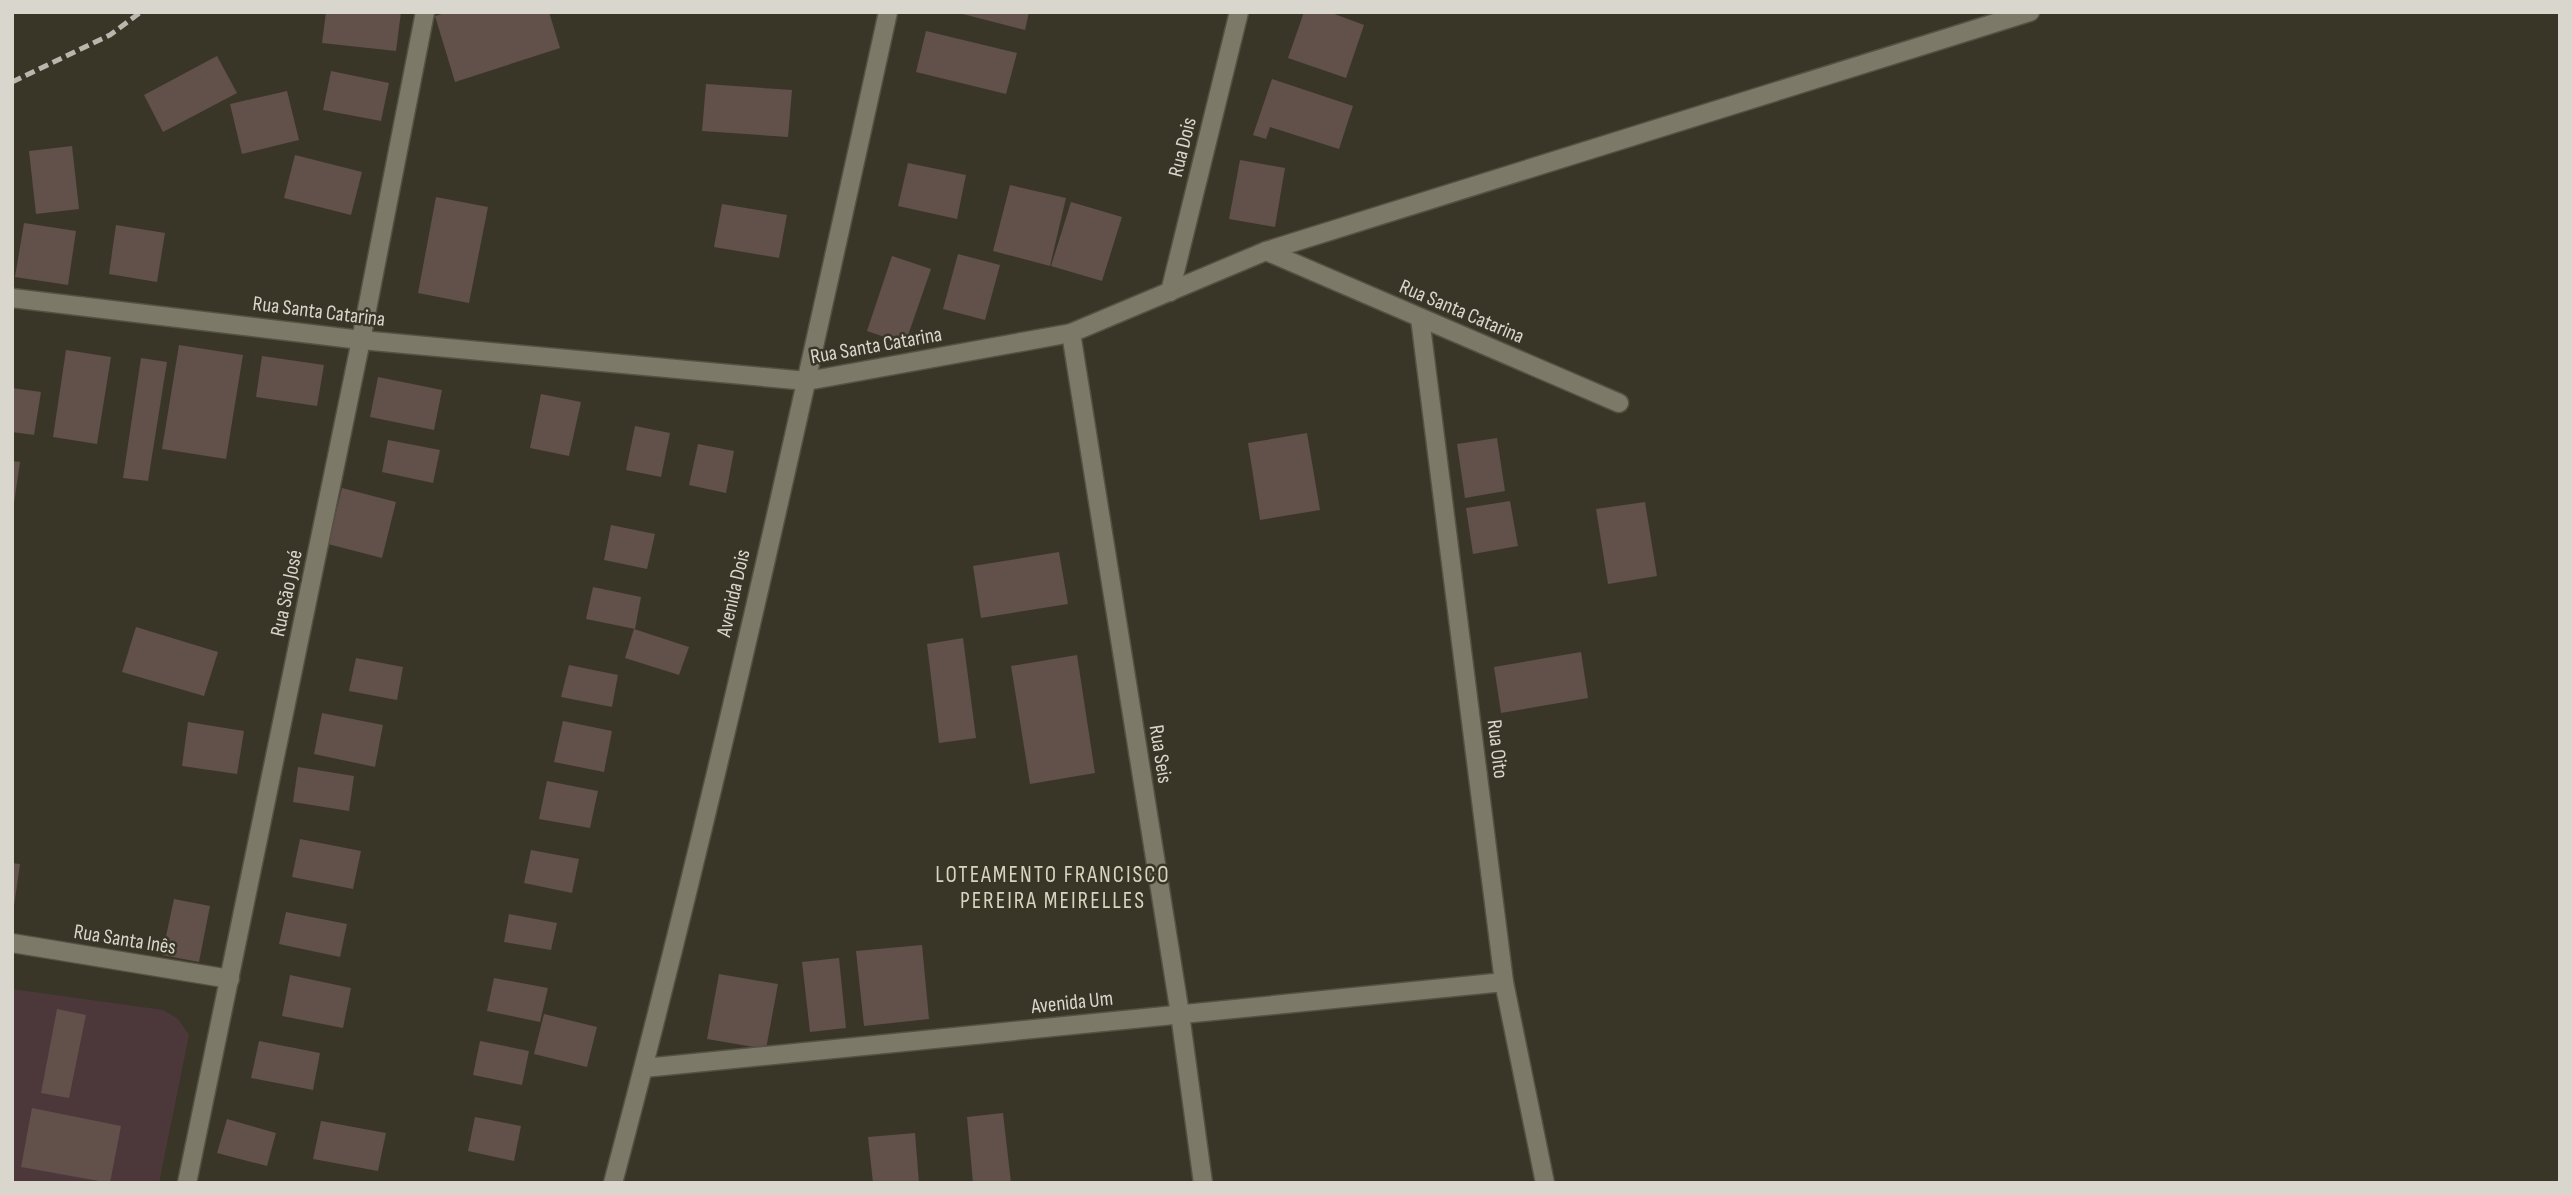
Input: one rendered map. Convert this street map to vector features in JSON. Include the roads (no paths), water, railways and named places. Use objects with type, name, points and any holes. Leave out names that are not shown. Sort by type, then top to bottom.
[{"type":"street","name":"Rua São José","points":[[187,1183],[361,340],[425,12]]},
{"type":"street","name":"Avenida Dois","points":[[613,1183],[644,1068],[807,382],[888,12]]},
{"type":"street","name":"Rua Dois","points":[[1170,292],[1239,12]]},
{"type":"street","points":[[1266,251],[2030,12]]},
{"type":"street","name":"Rua Santa Catarina","points":[[12,298],[361,340],[807,382],[1071,332],[1266,251],[1619,403]]},
{"type":"street","name":"Rua Oito","points":[[1420,318],[1504,982],[1545,1183]]},
{"type":"street","name":"Rua Seis","points":[[1071,332],[1180,1014],[1203,1183]]},
{"type":"street","name":"Rua Santa Inês","points":[[12,943],[230,979]]},
{"type":"street","name":"Avenida Um","points":[[644,1068],[1504,982]]},
{"type":"railway","points":[[12,82],[110,35],[141,12]]},
{"type":"district","name":"LOTEAMENTO FRANCISCO PEREIRA MEIRELLES","points":[[1053,887]]}]
